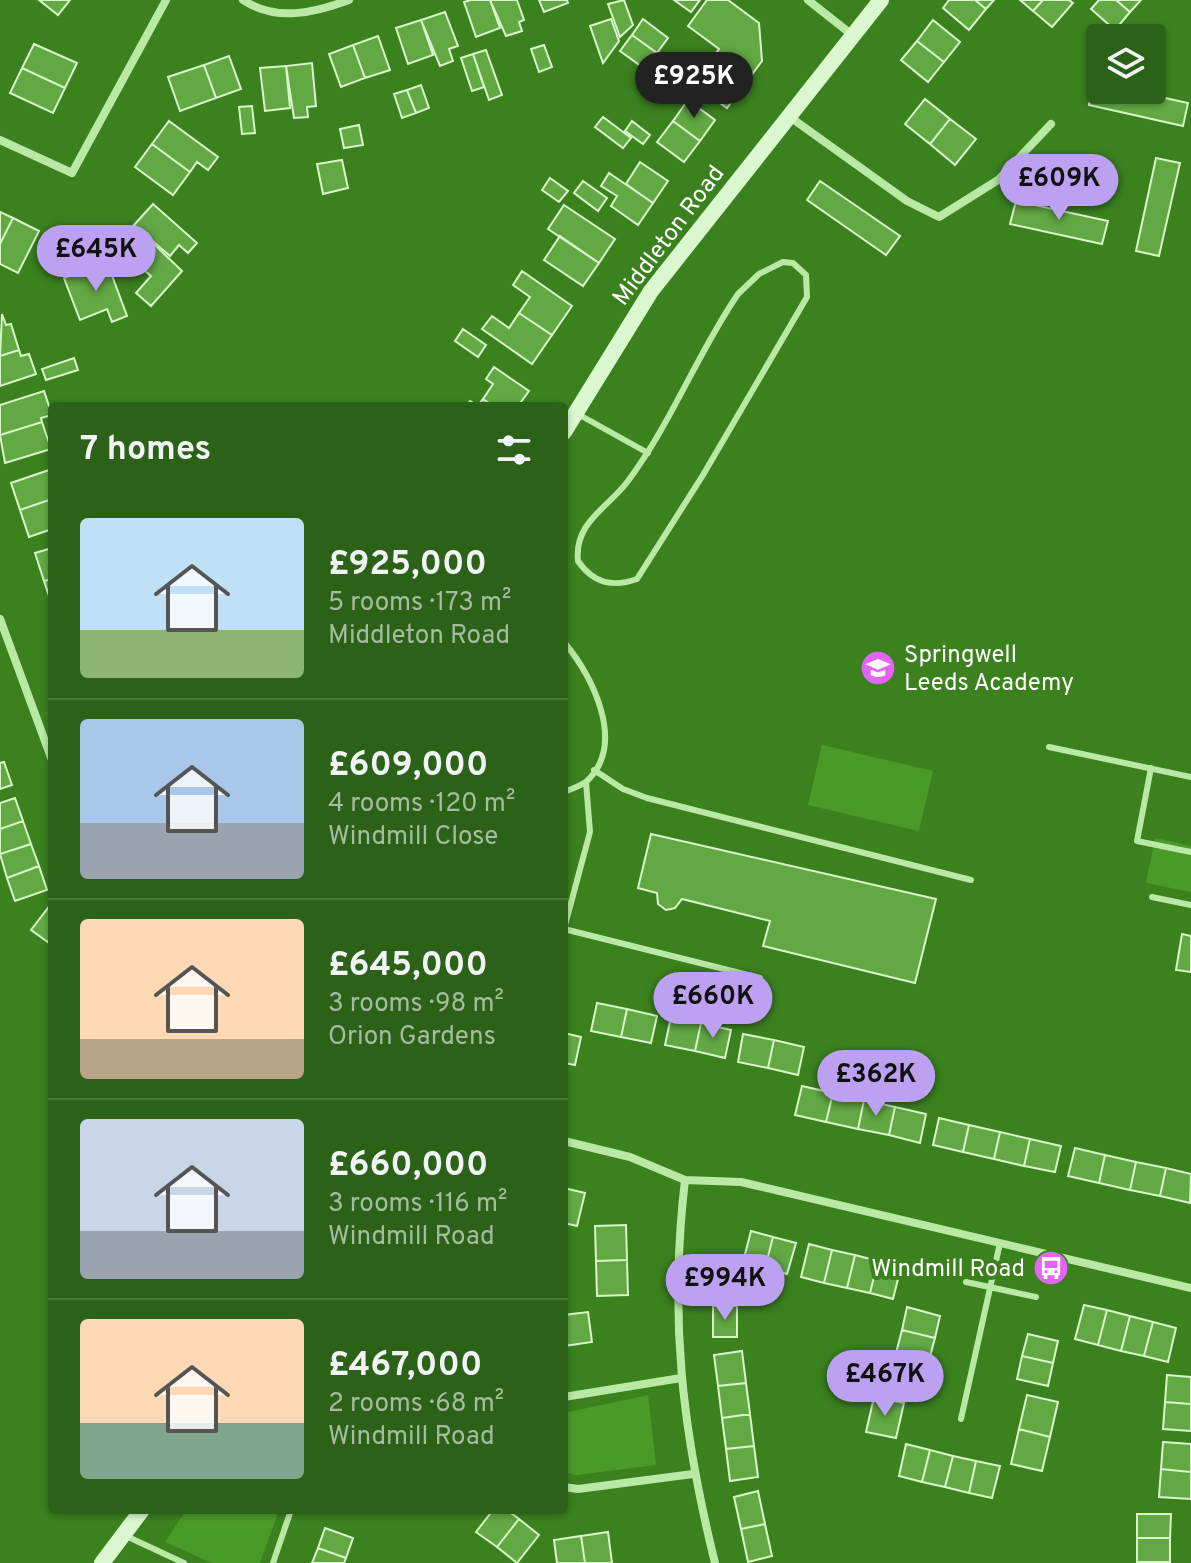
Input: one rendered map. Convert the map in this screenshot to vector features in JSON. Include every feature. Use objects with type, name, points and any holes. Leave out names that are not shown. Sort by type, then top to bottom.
[{"type":"street","points":[[0,140],[72,173],[166,0]]},
{"type":"street","points":[[243,0],[282,15],[327,8],[349,0]]},
{"type":"street","points":[[808,0],[851,34]]},
{"type":"street","name":"Middleton Road","points":[[568,426],[651,291],[790,117],[851,34],[881,0]]},
{"type":"street","points":[[790,117],[907,201],[939,217],[998,180],[1051,124]]},
{"type":"street","points":[[0,619],[48,749]]},
{"type":"street","points":[[568,1142],[630,1157],[685,1180],[741,1182],[1191,1288]]},
{"type":"street","points":[[685,1180],[676,1288],[681,1378],[693,1474],[715,1563]]},
{"type":"street","points":[[568,1396],[681,1378]]},
{"type":"street","points":[[568,1488],[578,1489],[693,1474]]},
{"type":"street","points":[[102,1563],[139,1514]]},
{"type":"lane","points":[[793,263],[801,268],[808,286],[807,297],[649,564],[637,579],[625,583],[604,583],[592,578],[578,561],[577,547],[581,532],[626,484],[648,453],[738,294],[772,264],[793,263]]},
{"type":"lane","points":[[576,413],[648,453]]},
{"type":"lane","points":[[568,649],[594,688],[605,725],[600,761],[586,782],[568,790]]},
{"type":"lane","points":[[1049,747],[1191,777]]},
{"type":"lane","points":[[1151,768],[1137,841],[1191,852]]},
{"type":"lane","points":[[594,770],[623,789],[647,798],[971,880]]},
{"type":"lane","points":[[568,911],[590,832],[586,782]]},
{"type":"lane","points":[[1152,897],[1191,905]]},
{"type":"lane","points":[[568,930],[760,978]]},
{"type":"lane","points":[[961,1419],[1000,1243]]},
{"type":"lane","points":[[966,1282],[1036,1297]]},
{"type":"lane","points":[[273,1563],[290,1514]]},
{"type":"lane","points":[[125,1536],[184,1563]]},
{"type":"green space","points":[[822,745],[933,771],[919,831],[808,805]]},
{"type":"green space","points":[[1155,838],[1191,846],[1191,892],[1146,883]]},
{"type":"green space","points":[[648,1395],[656,1465],[577,1475],[568,1473],[568,1412]]},
{"type":"green space","points":[[183,1514],[278,1514],[260,1563],[212,1563],[165,1542]]},
{"type":"building","points":[[39,0],[70,0],[58,15]]},
{"type":"building","points":[[490,0],[500,28],[476,37],[464,2]]},
{"type":"building","points":[[490,0],[517,0],[524,20],[519,22],[522,31],[506,36]]},
{"type":"building","points":[[539,0],[567,0],[568,3],[544,12]]},
{"type":"building","points":[[624,0],[633,25],[620,37],[608,4]]},
{"type":"building","points":[[674,0],[700,0],[691,12]]},
{"type":"building","points":[[707,0],[728,0],[759,23],[762,61],[727,108],[694,84],[719,49],[688,26]]},
{"type":"building","points":[[949,0],[975,0],[986,9],[969,30],[943,8]]},
{"type":"building","points":[[975,0],[994,0],[986,9]]},
{"type":"building","points":[[1020,0],[1043,0],[1033,11]]},
{"type":"building","points":[[1043,0],[1069,0],[1073,3],[1052,27],[1033,11]]},
{"type":"building","points":[[1099,0],[1116,0],[1130,12],[1120,24],[1108,24],[1091,9]]},
{"type":"building","points":[[1116,0],[1141,0],[1130,12]]},
{"type":"building","points":[[445,12],[458,46],[449,49],[453,61],[440,66],[421,20]]},
{"type":"building","points":[[611,19],[619,41],[603,63],[590,26]]},
{"type":"building","points":[[643,19],[668,38],[657,53],[632,35]]},
{"type":"building","points":[[421,20],[433,55],[408,64],[396,28]]},
{"type":"building","points":[[933,20],[960,42],[944,62],[917,41]]},
{"type":"building","points":[[632,35],[657,53],[645,69],[620,51]]},
{"type":"building","points":[[378,36],[390,70],[365,78],[353,45]]},
{"type":"building","points":[[917,41],[944,62],[928,82],[901,60]]},
{"type":"building","points":[[34,44],[77,63],[65,88],[22,68]]},
{"type":"building","points":[[353,45],[365,78],[341,87],[329,54]]},
{"type":"building","points":[[544,45],[552,67],[539,72],[531,49]]},
{"type":"building","points":[[486,50],[502,95],[489,100],[473,54]]},
{"type":"building","points":[[473,54],[484,87],[472,91],[461,58]]},
{"type":"building","points":[[229,56],[241,89],[216,98],[204,65]]},
{"type":"building","points":[[312,63],[316,106],[307,107],[308,117],[294,118],[286,66]]},
{"type":"building","points":[[204,65],[216,98],[180,111],[168,77]]},
{"type":"building","points":[[286,66],[290,108],[265,111],[260,68]]},
{"type":"building","points":[[22,68],[65,88],[53,113],[10,93]]},
{"type":"building","points":[[421,85],[429,108],[416,113],[407,90]]},
{"type":"building","points":[[407,90],[416,113],[402,118],[394,94]]},
{"type":"building","points":[[1166,98],[1188,103],[1183,126],[1089,105],[1166,104]]},
{"type":"building","points":[[925,99],[950,119],[930,144],[905,124]]},
{"type":"building","points":[[688,100],[715,120],[700,141],[673,121]]},
{"type":"building","points":[[252,106],[255,133],[242,134],[239,107]]},
{"type":"building","points":[[603,117],[631,138],[623,148],[595,127]]},
{"type":"building","points":[[950,119],[976,139],[955,165],[930,144]]},
{"type":"building","points":[[169,121],[218,157],[208,170],[197,162],[190,172],[152,144]]},
{"type":"building","points":[[632,121],[650,135],[643,144],[625,131]]},
{"type":"building","points":[[673,121],[700,141],[684,162],[657,142]]},
{"type":"building","points":[[359,125],[363,145],[344,148],[340,129]]},
{"type":"building","points":[[152,144],[190,172],[173,195],[135,167]]},
{"type":"building","points":[[1156,158],[1180,163],[1159,256],[1136,251]]},
{"type":"building","points":[[342,160],[348,188],[323,194],[317,164]]},
{"type":"building","points":[[640,162],[668,181],[653,203],[626,184]]},
{"type":"building","points":[[609,173],[653,203],[638,225],[611,206],[617,196],[601,186]]},
{"type":"building","points":[[550,178],[568,191],[559,202],[542,190]]},
{"type":"building","points":[[583,181],[607,198],[598,211],[574,193]]},
{"type":"building","points":[[820,181],[900,236],[886,255],[807,200]]},
{"type":"building","points":[[1016,201],[1108,221],[1102,244],[1010,224]]},
{"type":"building","points":[[153,204],[197,243],[188,253],[179,245],[170,256],[134,225]]},
{"type":"building","points":[[564,205],[615,239],[599,263],[548,229]]},
{"type":"building","points":[[0,212],[13,218],[0,244]]},
{"type":"building","points":[[13,218],[39,231],[18,273],[0,264],[0,244]]},
{"type":"building","points":[[134,225],[182,271],[151,306],[136,293],[151,276],[116,246]]},
{"type":"building","points":[[560,236],[599,263],[583,286],[544,260]]},
{"type":"building","points":[[107,262],[127,316],[112,322],[107,309],[80,320],[64,278]]},
{"type":"building","points":[[522,271],[572,306],[552,335],[519,313],[530,297],[513,285]]},
{"type":"building","points":[[519,313],[552,335],[532,364],[482,329],[492,316],[509,328]]},
{"type":"building","points":[[2,314],[6,325],[11,324],[19,350],[0,356]]},
{"type":"building","points":[[463,329],[486,345],[478,357],[455,341]]},
{"type":"building","points":[[19,350],[21,356],[29,354],[36,374],[0,386],[0,356]]},
{"type":"building","points":[[74,358],[78,370],[46,380],[42,369]]},
{"type":"building","points":[[494,367],[529,391],[521,402],[487,402],[483,399],[493,384],[486,379]]},
{"type":"building","points":[[44,391],[48,416],[41,418],[42,422],[0,435],[0,405]]},
{"type":"building","points":[[42,422],[48,450],[5,463],[0,435]]},
{"type":"building","points":[[48,470],[48,500],[20,510],[11,483]]},
{"type":"building","points":[[48,500],[48,530],[29,537],[20,510]]},
{"type":"building","points":[[48,549],[48,580],[44,581],[35,553]]},
{"type":"building","points":[[4,762],[12,785],[0,789],[0,763]]},
{"type":"building","points":[[15,798],[23,821],[0,829],[0,803]]},
{"type":"building","points":[[23,821],[31,844],[0,854],[0,829]]},
{"type":"building","points":[[651,834],[936,899],[915,983],[763,946],[770,921],[682,899],[675,908],[666,910],[658,904],[657,893],[638,888]]},
{"type":"building","points":[[31,844],[39,866],[7,878],[0,854]]},
{"type":"building","points":[[39,866],[47,890],[15,901],[7,878]]},
{"type":"building","points":[[48,908],[48,942],[31,930]]},
{"type":"building","points":[[1182,934],[1191,936],[1191,972],[1176,970]]},
{"type":"building","points":[[597,1003],[627,1009],[621,1037],[591,1031]]},
{"type":"building","points":[[627,1009],[657,1016],[651,1043],[621,1037]]},
{"type":"building","points":[[671,1017],[701,1023],[695,1051],[665,1045]]},
{"type":"building","points":[[701,1023],[731,1030],[725,1058],[695,1051]]},
{"type":"building","points":[[568,1034],[581,1037],[575,1065],[568,1064]]},
{"type":"building","points":[[743,1034],[774,1040],[768,1068],[738,1062]]},
{"type":"building","points":[[774,1040],[804,1047],[798,1075],[768,1068]]},
{"type":"building","points":[[802,1086],[833,1093],[826,1122],[795,1115]]},
{"type":"building","points":[[833,1093],[864,1100],[858,1129],[826,1122]]},
{"type":"building","points":[[864,1100],[895,1107],[889,1135],[858,1129]]},
{"type":"building","points":[[895,1107],[926,1114],[920,1143],[889,1135]]},
{"type":"building","points":[[939,1118],[969,1125],[963,1152],[933,1145]]},
{"type":"building","points":[[969,1125],[1000,1132],[994,1159],[963,1152]]},
{"type":"building","points":[[1000,1132],[1030,1139],[1024,1166],[994,1159]]},
{"type":"building","points":[[1030,1139],[1061,1146],[1055,1172],[1024,1166]]},
{"type":"building","points":[[1075,1148],[1105,1155],[1099,1183],[1068,1176]]},
{"type":"building","points":[[1105,1155],[1136,1162],[1130,1190],[1099,1183]]},
{"type":"building","points":[[1136,1162],[1166,1168],[1160,1196],[1130,1190]]},
{"type":"building","points":[[1166,1168],[1191,1174],[1190,1203],[1160,1196]]},
{"type":"building","points":[[568,1189],[585,1193],[577,1226],[568,1224]]},
{"type":"building","points":[[626,1225],[627,1260],[596,1261],[595,1226]]},
{"type":"building","points":[[751,1231],[773,1237],[765,1268],[743,1262]]},
{"type":"building","points":[[773,1237],[796,1243],[787,1274],[765,1268]]},
{"type":"building","points":[[809,1244],[832,1250],[824,1283],[801,1277]]},
{"type":"building","points":[[832,1250],[855,1255],[847,1288],[824,1283]]},
{"type":"building","points":[[855,1255],[878,1261],[870,1293],[847,1288]]},
{"type":"building","points":[[627,1260],[628,1295],[597,1296],[596,1261]]},
{"type":"building","points":[[878,1261],[901,1267],[893,1299],[870,1293]]},
{"type":"building","points":[[713,1275],[737,1275],[737,1306],[713,1306]]},
{"type":"building","points":[[1084,1305],[1107,1310],[1098,1345],[1075,1339]]},
{"type":"building","points":[[713,1306],[737,1306],[737,1337],[713,1337]]},
{"type":"building","points":[[907,1307],[940,1316],[935,1338],[902,1330]]},
{"type":"building","points":[[1107,1310],[1130,1316],[1121,1351],[1098,1345]]},
{"type":"building","points":[[588,1312],[592,1342],[568,1345],[568,1314]]},
{"type":"building","points":[[1130,1316],[1153,1322],[1144,1356],[1121,1351]]},
{"type":"building","points":[[1153,1322],[1176,1328],[1168,1362],[1144,1356]]},
{"type":"building","points":[[902,1330],[935,1338],[929,1360],[896,1353]]},
{"type":"building","points":[[1028,1334],[1058,1341],[1053,1363],[1022,1356]]},
{"type":"building","points":[[742,1351],[746,1383],[718,1386],[714,1355]]},
{"type":"building","points":[[1022,1356],[1053,1363],[1048,1386],[1017,1379]]},
{"type":"building","points":[[881,1363],[911,1369],[904,1403],[874,1397]]},
{"type":"building","points":[[1167,1375],[1191,1377],[1191,1404],[1165,1402]]},
{"type":"building","points":[[746,1383],[750,1414],[722,1418],[718,1386]]},
{"type":"building","points":[[1027,1395],[1058,1402],[1050,1437],[1019,1429]]},
{"type":"building","points":[[874,1397],[904,1403],[896,1438],[866,1432]]},
{"type":"building","points":[[1165,1402],[1191,1404],[1191,1431],[1163,1429]]},
{"type":"building","points":[[750,1414],[754,1446],[726,1449],[722,1418]]},
{"type":"building","points":[[1019,1429],[1050,1437],[1042,1471],[1011,1464]]},
{"type":"building","points":[[1163,1442],[1191,1444],[1191,1472],[1161,1469]]},
{"type":"building","points":[[906,1444],[930,1450],[922,1482],[899,1476]]},
{"type":"building","points":[[754,1446],[758,1477],[730,1481],[726,1449]]},
{"type":"building","points":[[930,1450],[953,1456],[945,1487],[922,1482]]},
{"type":"building","points":[[953,1456],[976,1461],[969,1493],[945,1487]]},
{"type":"building","points":[[976,1461],[1000,1466],[992,1498],[969,1493]]},
{"type":"building","points":[[1161,1469],[1191,1472],[1191,1499],[1159,1497]]},
{"type":"building","points":[[758,1491],[765,1524],[741,1529],[734,1497]]},
{"type":"building","points":[[490,1514],[512,1514],[519,1519],[497,1547],[476,1532]]},
{"type":"building","points":[[1137,1514],[1171,1514],[1170,1538],[1137,1538]]},
{"type":"building","points":[[519,1519],[539,1535],[517,1563],[497,1547]]},
{"type":"building","points":[[765,1524],[772,1556],[748,1562],[741,1529]]},
{"type":"building","points":[[325,1528],[353,1538],[346,1558],[318,1548]]},
{"type":"building","points":[[608,1532],[612,1563],[585,1563],[581,1536]]},
{"type":"building","points":[[581,1536],[585,1563],[557,1563],[554,1540]]},
{"type":"building","points":[[1137,1538],[1170,1538],[1170,1562],[1137,1562]]},
{"type":"building","points":[[318,1548],[346,1558],[344,1563],[312,1563]]},
{"type":"place","name":"Springwell Leeds Academy","points":[[878,668]]},
{"type":"place","name":"Windmill Road","points":[[1051,1268]]}]
